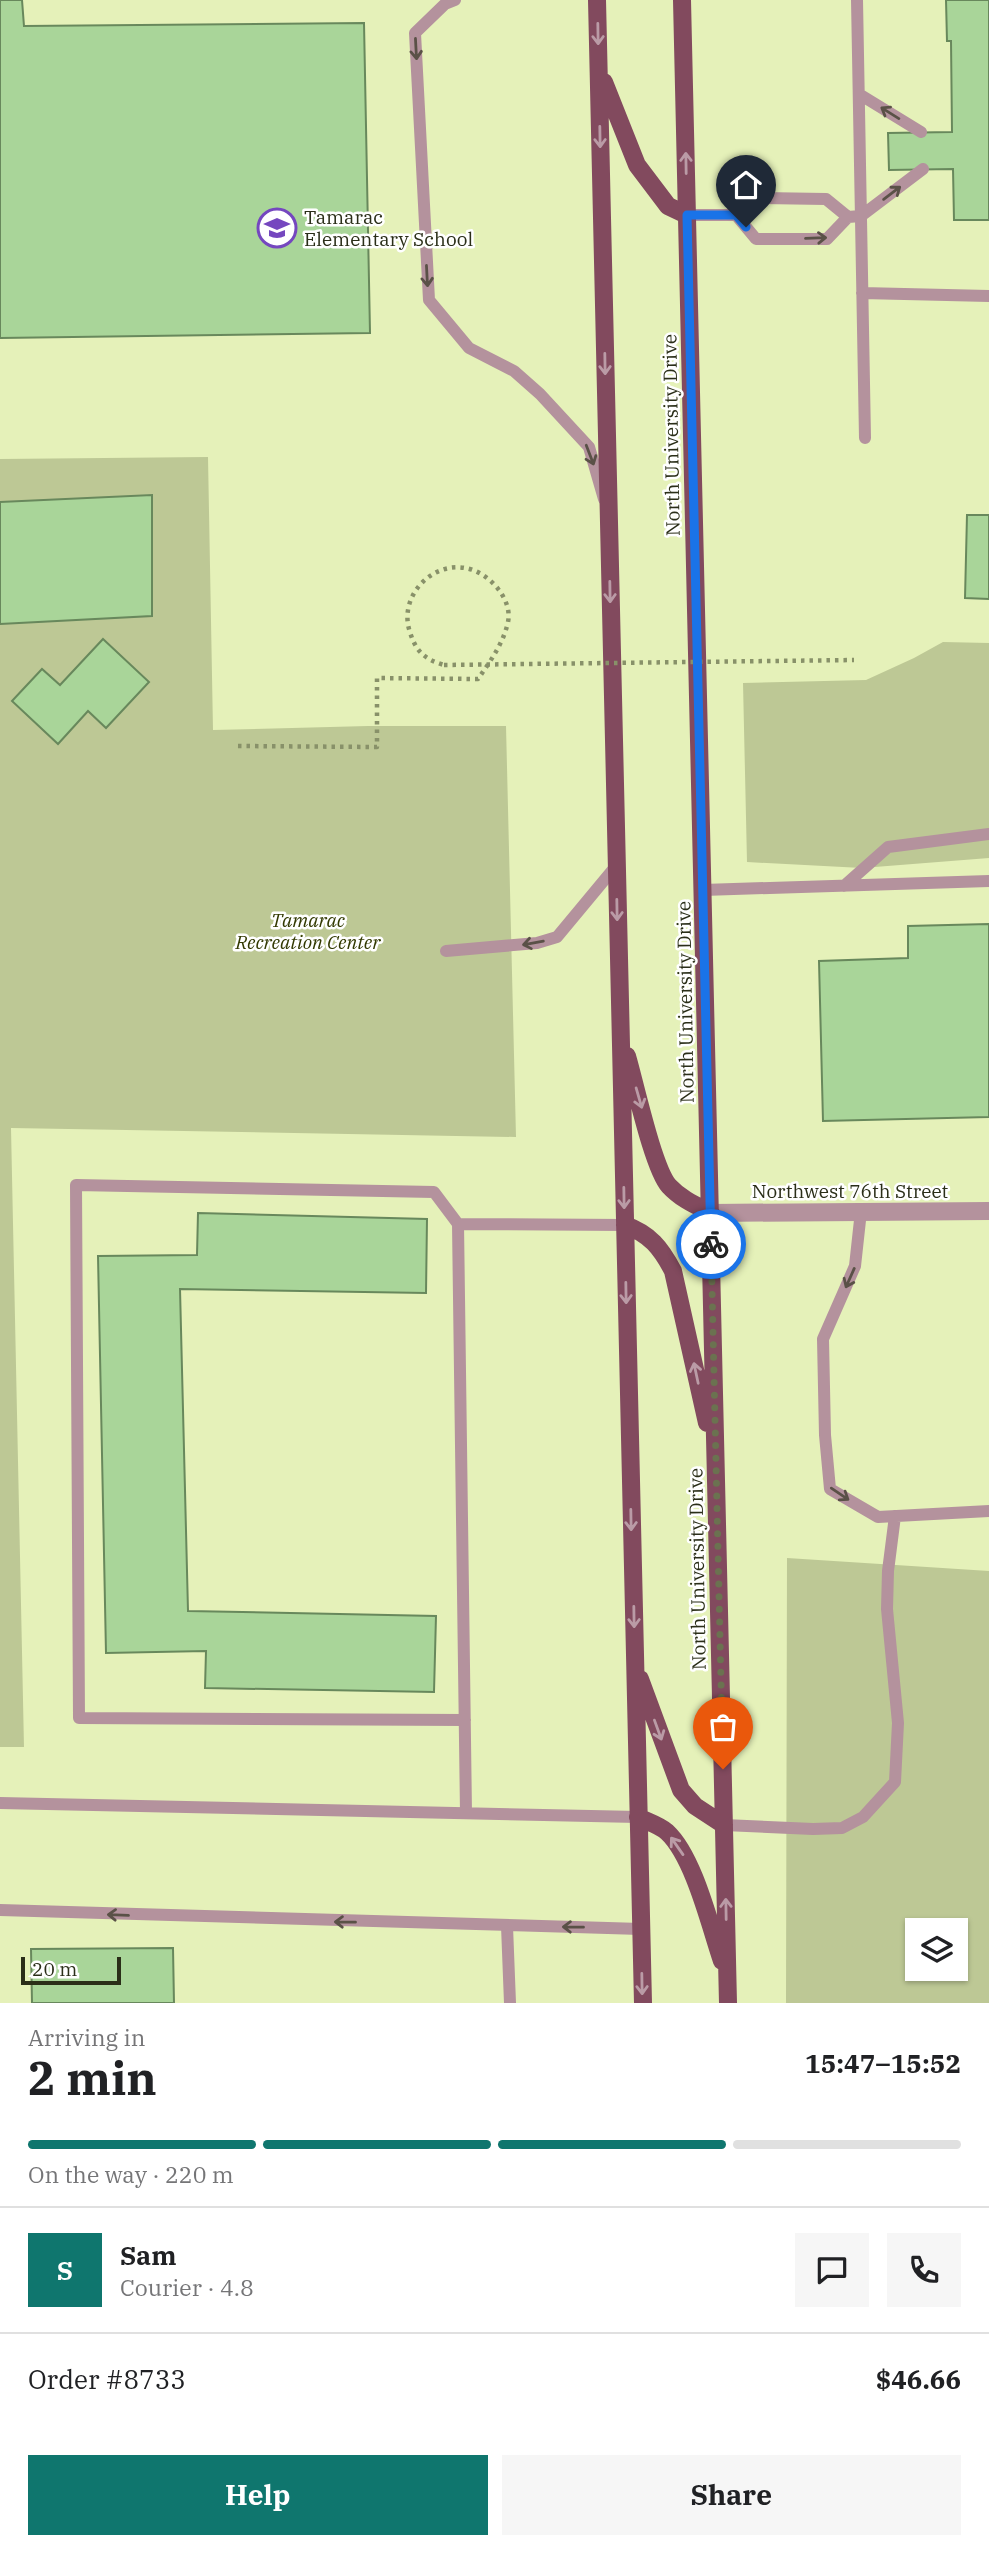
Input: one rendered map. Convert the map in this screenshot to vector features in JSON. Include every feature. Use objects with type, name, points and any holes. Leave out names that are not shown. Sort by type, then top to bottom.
[{"type":"main road","points":[[597,0],[643,2003]]},
{"type":"main road","name":"North University Drive","points":[[682,0],[728,2003]]},
{"type":"main road","points":[[598,69],[637,165],[668,206],[687,215]]},
{"type":"main road","points":[[620,1032],[659,1167],[668,1185],[686,1201],[711,1213]]},
{"type":"main road","points":[[625,1225],[646,1235],[658,1245],[675,1278],[716,1464]]},
{"type":"main road","points":[[635,1666],[681,1790],[695,1806],[724,1825]]},
{"type":"main road","points":[[638,1817],[665,1830],[687,1860],[728,1977]]},
{"type":"street","name":"Northwest 76th Street","points":[[711,1213],[989,1211]]},
{"type":"lane","points":[[455,0],[445,4],[415,33],[429,300],[470,348],[514,372],[540,394],[589,447],[608,517]]},
{"type":"lane","points":[[857,0],[859,94],[854,217],[862,293],[865,438]]},
{"type":"lane","points":[[859,94],[920,132]]},
{"type":"lane","points":[[736,215],[756,239],[827,239],[923,169]]},
{"type":"lane","points":[[687,215],[736,215],[758,198],[771,198],[826,199],[854,217]]},
{"type":"lane","points":[[862,293],[989,296]]},
{"type":"lane","points":[[844,886],[888,847],[989,834]]},
{"type":"lane","points":[[446,951],[537,943],[557,937],[616,866]]},
{"type":"lane","points":[[703,890],[989,881]]},
{"type":"lane","points":[[465,1720],[79,1718],[76,1185],[433,1192],[458,1224],[467,1813]]},
{"type":"lane","points":[[861,1212],[855,1266],[823,1339],[825,1435],[830,1489],[878,1517],[989,1511]]},
{"type":"lane","points":[[458,1224],[625,1225]]},
{"type":"lane","points":[[724,1825],[842,1828],[863,1817],[895,1782],[898,1723],[887,1609],[888,1572],[895,1516]]},
{"type":"lane","points":[[0,1803],[638,1817]]},
{"type":"lane","points":[[0,1910],[641,1929]]},
{"type":"lane","points":[[508,1926],[510,2003]]},
{"type":"path","points":[[238,746],[377,747],[377,678],[478,679],[500,647],[509,618],[503,596],[487,578],[465,568],[442,570],[420,583],[408,604],[408,625],[414,642],[426,660],[443,666],[854,660]]},
{"type":"green space","name":"Tamarac Recreation Center","points":[[208,457],[213,730],[506,726],[516,1137],[11,1128],[24,1747],[0,1747],[0,459]]},
{"type":"green space","points":[[943,642],[989,643],[989,858],[862,868],[747,862],[743,683],[866,680]]},
{"type":"green space","points":[[787,1558],[989,1571],[989,2003],[786,2003]]},
{"type":"building","points":[[0,0],[22,0],[24,26],[364,23],[370,333],[0,338]]},
{"type":"building","points":[[946,0],[989,0],[989,220],[954,220],[953,169],[889,170],[888,133],[952,132],[951,41],[947,41]]},
{"type":"building","points":[[152,495],[152,616],[0,624],[0,502]]},
{"type":"building","points":[[967,515],[989,515],[989,599],[965,598]]},
{"type":"building","points":[[103,639],[149,682],[106,728],[88,711],[58,744],[12,701],[42,669],[60,685]]},
{"type":"building","points":[[989,924],[989,1117],[823,1121],[819,961],[908,958],[908,926]]},
{"type":"building","points":[[198,1213],[427,1219],[426,1293],[180,1289],[188,1611],[436,1616],[434,1692],[205,1688],[206,1651],[106,1653],[98,1256],[197,1255]]},
{"type":"building","points":[[173,1948],[174,2003],[32,2003],[31,1949]]},
{"type":"way so far","points":[[711,1244],[723,1769]]},
{"type":"place","name":"Tamarac Elementary School","points":[[277,228]]},
{"type":"route","points":[[711,1244],[687,215],[736,215],[746,227]]}]
